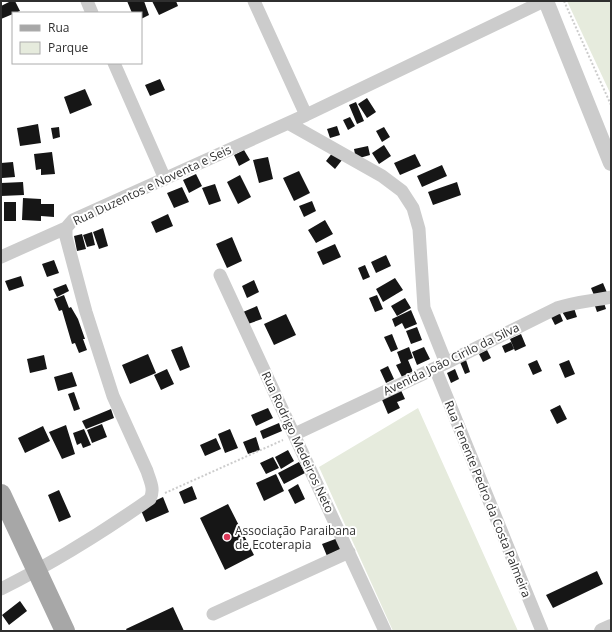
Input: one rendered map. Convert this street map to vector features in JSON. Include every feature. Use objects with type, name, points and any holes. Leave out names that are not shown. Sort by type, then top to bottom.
[{"type":"main road","points":[[1,494],[65,631]]},
{"type":"street","points":[[87,1],[92,12]]},
{"type":"street","points":[[254,1],[306,115]]},
{"type":"street","points":[[545,1],[611,163]]},
{"type":"street","name":"Rua Duzentos e Noventa e Seis","points":[[1,257],[66,228],[73,220],[306,115],[545,1]]},
{"type":"street","points":[[114,64],[165,179]]},
{"type":"street","points":[[592,115],[611,138]]},
{"type":"street","name":"Rua Tenente Pedro da Costa Palmeira","points":[[288,123],[382,176],[402,191],[413,208],[419,229],[424,308],[440,366],[542,631]]},
{"type":"street","points":[[1,589],[37,571],[125,516],[150,499],[152,494],[152,484],[113,396],[88,319],[66,237],[66,228]]},
{"type":"street","name":"Rua Rodrigo Medeiros Neto","points":[[220,275],[385,631]]},
{"type":"street","name":"Avenida João Cirilo da Silva","points":[[295,434],[440,366],[557,308],[568,304],[584,303],[611,297]]},
{"type":"street","points":[[213,614],[349,552]]},
{"type":"street","points":[[602,631],[611,627]]},
{"type":"path","points":[[564,1],[611,105]]},
{"type":"path","points":[[150,499],[184,486],[295,434]]},
{"type":"green space","points":[[567,1],[611,1],[611,95]]},
{"type":"green space","points":[[418,408],[518,631],[393,631],[319,467]]},
{"type":"building","points":[[11,1],[15,1],[20,11],[12,12],[12,14],[1,19],[1,6]]},
{"type":"building","points":[[127,1],[144,1],[149,15],[142,18],[142,12],[132,12]]},
{"type":"building","points":[[152,1],[176,1],[178,6],[159,15]]},
{"type":"building","points":[[160,79],[165,90],[150,96],[145,85]]},
{"type":"building","points":[[85,89],[92,105],[70,114],[64,97]]},
{"type":"building","points":[[367,98],[376,112],[367,118],[358,104]]},
{"type":"building","points":[[356,102],[364,121],[357,124],[349,105]]},
{"type":"building","points":[[350,117],[355,126],[348,130],[343,120]]},
{"type":"building","points":[[38,124],[41,143],[20,146],[17,128]]},
{"type":"building","points":[[337,126],[340,135],[330,138],[327,129]]},
{"type":"building","points":[[59,127],[60,137],[53,139],[51,128]]},
{"type":"building","points":[[384,127],[390,137],[382,142],[376,131]]},
{"type":"building","points":[[384,145],[391,156],[379,164],[372,153]]},
{"type":"building","points":[[368,146],[370,155],[356,159],[354,149]]},
{"type":"building","points":[[244,150],[250,160],[239,166],[234,155]]},
{"type":"building","points":[[52,152],[55,174],[41,175],[41,169],[36,170],[34,154]]},
{"type":"building","points":[[333,152],[342,160],[335,169],[326,161]]},
{"type":"building","points":[[415,154],[421,166],[400,175],[394,163]]},
{"type":"building","points":[[268,157],[273,179],[259,183],[253,160]]},
{"type":"building","points":[[13,162],[15,177],[2,178],[1,163]]},
{"type":"building","points":[[442,165],[447,176],[422,187],[417,176]]},
{"type":"building","points":[[299,171],[310,193],[294,201],[283,178]]},
{"type":"building","points":[[196,174],[202,186],[189,193],[183,180]]},
{"type":"building","points":[[240,175],[251,197],[238,204],[227,182]]},
{"type":"building","points":[[23,182],[24,195],[1,196],[1,183]]},
{"type":"building","points":[[457,182],[461,195],[433,205],[428,192]]},
{"type":"building","points":[[215,184],[221,201],[209,205],[202,188]]},
{"type":"building","points":[[182,187],[189,202],[174,208],[167,193]]},
{"type":"building","points":[[23,198],[41,199],[41,204],[54,204],[54,217],[41,216],[41,221],[22,220]]},
{"type":"building","points":[[312,201],[316,211],[304,217],[299,206]]},
{"type":"building","points":[[4,202],[16,202],[16,221],[4,221]]},
{"type":"building","points":[[168,214],[173,226],[156,233],[151,222]]},
{"type":"building","points":[[325,220],[333,234],[316,243],[308,230]]},
{"type":"building","points":[[103,228],[108,246],[99,249],[93,232]]},
{"type":"building","points":[[92,232],[95,245],[87,247],[83,235]]},
{"type":"building","points":[[82,234],[86,249],[77,251],[74,236]]},
{"type":"building","points":[[232,237],[242,261],[227,268],[216,244]]},
{"type":"building","points":[[335,244],[341,257],[323,265],[317,252]]},
{"type":"building","points":[[386,255],[391,266],[376,273],[371,262]]},
{"type":"building","points":[[54,260],[59,273],[47,277],[42,264]]},
{"type":"building","points":[[365,265],[370,277],[363,280],[358,268]]},
{"type":"building","points":[[21,276],[24,286],[9,291],[5,281]]},
{"type":"building","points":[[395,278],[403,290],[383,302],[376,289]]},
{"type":"building","points":[[254,280],[259,292],[247,298],[242,286]]},
{"type":"building","points":[[603,283],[608,295],[596,300],[591,288]]},
{"type":"building","points":[[66,284],[69,291],[57,297],[53,289]]},
{"type":"building","points":[[64,295],[69,308],[71,307],[78,319],[85,339],[83,339],[87,350],[79,353],[75,343],[72,344],[62,310],[59,311],[54,299]]},
{"type":"building","points":[[377,295],[383,309],[375,312],[369,298]]},
{"type":"building","points":[[405,298],[411,308],[397,316],[391,306]]},
{"type":"building","points":[[603,300],[606,309],[597,312],[594,303]]},
{"type":"building","points":[[257,306],[262,319],[248,324],[243,312]]},
{"type":"building","points":[[574,308],[577,317],[567,320],[561,310]]},
{"type":"building","points":[[411,310],[417,324],[405,329],[402,323],[395,327],[392,319]]},
{"type":"building","points":[[559,311],[563,321],[555,325],[550,315]]},
{"type":"building","points":[[286,314],[296,335],[274,345],[264,324]]},
{"type":"building","points":[[417,327],[422,340],[411,344],[406,331]]},
{"type":"building","points":[[392,334],[398,349],[391,352],[384,337]]},
{"type":"building","points":[[521,334],[526,346],[515,351],[510,339]]},
{"type":"building","points":[[511,342],[514,349],[505,353],[502,346]]},
{"type":"building","points":[[182,346],[190,367],[180,371],[171,350]]},
{"type":"building","points":[[409,347],[413,358],[408,360],[413,372],[402,377],[396,365],[401,363],[397,352]]},
{"type":"building","points":[[424,347],[430,359],[417,365],[412,352]]},
{"type":"building","points":[[487,350],[491,358],[483,362],[479,354]]},
{"type":"building","points":[[148,354],[156,373],[130,384],[122,365]]},
{"type":"building","points":[[44,355],[47,369],[30,373],[27,359]]},
{"type":"building","points":[[466,360],[470,372],[465,374],[460,362]]},
{"type":"building","points":[[537,360],[542,371],[533,375],[528,364]]},
{"type":"building","points":[[569,360],[575,374],[565,378],[559,364]]},
{"type":"building","points":[[388,366],[394,379],[386,383],[380,370]]},
{"type":"building","points":[[167,369],[174,384],[161,390],[154,375]]},
{"type":"building","points":[[455,369],[459,379],[451,383],[447,373]]},
{"type":"building","points":[[72,372],[77,386],[58,391],[54,377]]},
{"type":"building","points":[[399,386],[405,399],[397,402],[400,408],[388,414],[380,395]]},
{"type":"building","points":[[74,392],[80,409],[74,411],[68,394]]},
{"type":"building","points":[[560,405],[567,419],[557,424],[550,410]]},
{"type":"building","points":[[268,408],[273,418],[256,426],[251,415]]},
{"type":"building","points":[[111,409],[114,418],[86,429],[82,421]]},
{"type":"building","points":[[279,423],[282,431],[263,439],[260,431]]},
{"type":"building","points":[[102,424],[107,437],[92,443],[87,430]]},
{"type":"building","points":[[66,425],[75,454],[62,459],[49,432]]},
{"type":"building","points":[[43,426],[50,441],[25,453],[18,438]]},
{"type":"building","points":[[84,429],[91,445],[83,448],[81,443],[77,445],[73,433]]},
{"type":"building","points":[[230,429],[238,448],[225,453],[218,434]]},
{"type":"building","points":[[256,437],[260,450],[248,454],[243,442]]},
{"type":"building","points":[[216,438],[221,449],[205,456],[200,445]]},
{"type":"building","points":[[288,450],[294,461],[281,469],[275,457]]},
{"type":"building","points":[[273,457],[279,468],[266,474],[260,463]]},
{"type":"building","points":[[299,462],[305,473],[284,484],[278,473]]},
{"type":"building","points":[[276,474],[284,491],[264,501],[256,483]]},
{"type":"building","points":[[298,484],[305,499],[295,504],[288,490]]},
{"type":"building","points":[[192,486],[197,499],[184,504],[179,492]]},
{"type":"building","points":[[59,490],[71,517],[59,522],[48,495]]},
{"type":"building","points":[[163,497],[169,512],[146,522],[140,508]]},
{"type":"building","name":"Associação Paraibana de Ecoterapia","points":[[228,504],[254,555],[225,570],[200,518]]},
{"type":"building","points":[[338,538],[342,550],[327,556],[322,544]]},
{"type":"building","points":[[597,571],[603,584],[553,608],[546,595]]},
{"type":"building","points":[[20,601],[27,611],[9,625],[2,615]]},
{"type":"building","points":[[173,607],[184,631],[127,631],[126,629]]},
{"type":"place","name":"Associação Paraibana de Ecoterapia","points":[[227,537]]}]
